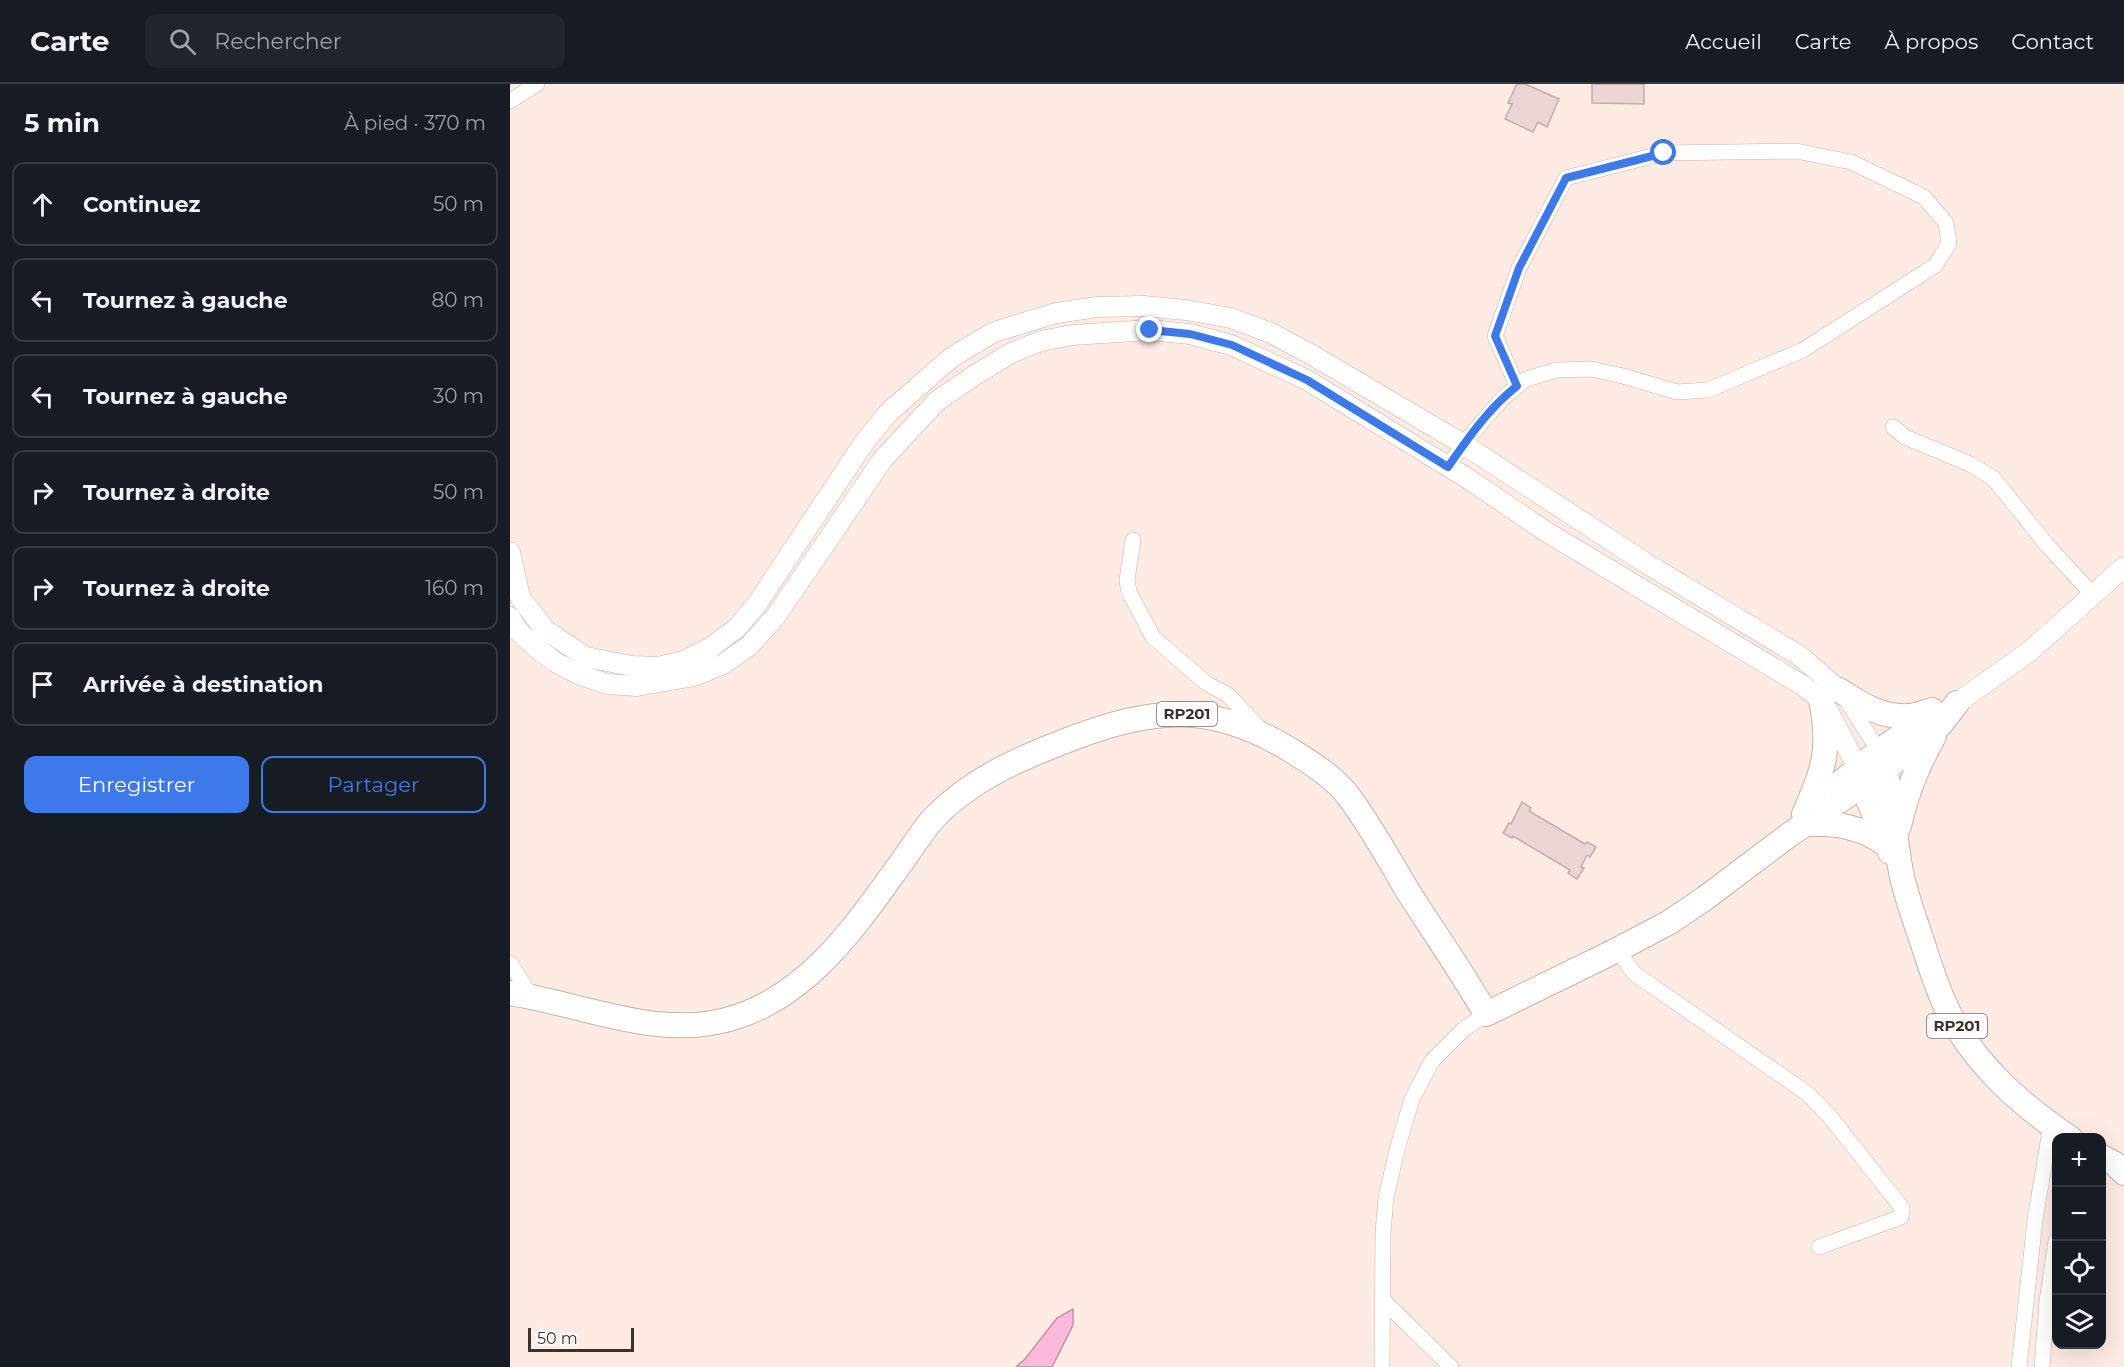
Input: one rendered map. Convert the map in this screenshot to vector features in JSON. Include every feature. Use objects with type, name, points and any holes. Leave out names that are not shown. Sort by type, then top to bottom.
[{"type":"main road","points":[[1800,824],[1823,769],[1830,695],[1881,714],[1910,716],[1945,712]]},
{"type":"main road","points":[[1486,1014],[1617,950],[1704,900],[1945,712]]},
{"type":"main road","points":[[1892,841],[1917,767],[1945,712]]},
{"type":"main road","name":"RP201","points":[[521,995],[626,1018],[671,1024],[706,1025],[735,1018],[758,1009],[783,996],[835,950],[859,922],[933,820],[954,799],[989,775],[1016,761],[1107,724],[1172,713],[1217,718],[1266,735],[1319,769],[1344,791],[1486,1014]]},
{"type":"main road","points":[[1882,760],[1892,841]]},
{"type":"main road","points":[[1860,777],[1892,841]]},
{"type":"main road","points":[[1800,824],[1822,823],[1861,830],[1892,841]]},
{"type":"main road","name":"RP201","points":[[1892,841],[1936,984],[1966,1042],[2011,1093],[2034,1113],[2061,1131]]},
{"type":"main road","points":[[2106,1159],[2124,1173]]},
{"type":"street","points":[[510,101],[537,84]]},
{"type":"street","points":[[1448,467],[1463,444],[1504,397],[1526,379],[1542,373],[1591,369],[1677,392],[1708,390],[1803,350],[1936,265],[1950,243],[1946,223],[1924,197],[1851,162],[1796,151],[1664,153],[1566,178],[1519,268],[1495,336],[1517,386]]},
{"type":"street","points":[[510,552],[520,597],[545,630],[586,657],[632,666],[658,667],[684,660],[710,648],[737,628],[757,604],[863,444],[889,412],[952,357],[994,332],[1056,312],[1097,307],[1143,306],[1185,310],[1231,318],[1271,333],[1312,355],[1463,444],[1644,562],[1800,656],[1882,760]]},
{"type":"street","points":[[510,617],[517,630],[555,662],[578,674],[607,684],[637,686],[694,676],[723,664],[749,646],[776,616],[883,459],[937,401],[1011,353],[1041,341],[1072,335],[1150,330],[1190,334],[1232,345],[1307,380],[1448,467],[1545,531],[1802,685],[1830,695]]},
{"type":"street","points":[[1893,427],[1905,437],[1970,464],[1993,478],[2047,545],[2094,596]]},
{"type":"street","points":[[1133,540],[1127,580],[1129,592],[1153,637],[1206,682],[1228,695],[1266,735]]},
{"type":"street","points":[[1945,712],[2030,651],[2124,567]]},
{"type":"street","points":[[1830,695],[1837,726],[1860,777]]},
{"type":"street","points":[[1617,950],[1635,974],[1808,1094],[1831,1118],[1902,1208],[1901,1217],[1819,1247]]},
{"type":"street","points":[[510,963],[521,995]]},
{"type":"street","points":[[1382,1367],[1383,1233],[1386,1197],[1412,1099],[1432,1061],[1464,1029],[1486,1014]]},
{"type":"street","points":[[2019,1367],[2035,1220],[2061,1131]]},
{"type":"street","points":[[2042,1367],[2052,1268]]},
{"type":"street","points":[[1383,1300],[1451,1367]]},
{"type":"shaded area","points":[[1073,1309],[1073,1325],[1052,1367],[1016,1367],[1057,1318]]},
{"type":"building","points":[[1517,84],[1525,84],[1559,99],[1547,127],[1538,122],[1533,132],[1505,119],[1512,104],[1508,103]]},
{"type":"building","points":[[1592,84],[1644,84],[1644,104],[1592,103]]},
{"type":"building","points":[[1522,802],[1531,808],[1529,811],[1585,844],[1587,842],[1596,847],[1590,857],[1587,855],[1581,867],[1584,868],[1577,879],[1568,873],[1570,870],[1513,836],[1512,838],[1503,833],[1509,823],[1511,824]]},
{"type":"route","points":[[1150,330],[1190,334],[1232,345],[1307,380],[1448,467],[1463,444],[1504,397],[1517,386],[1495,336],[1519,268],[1566,178],[1664,153]]}]
